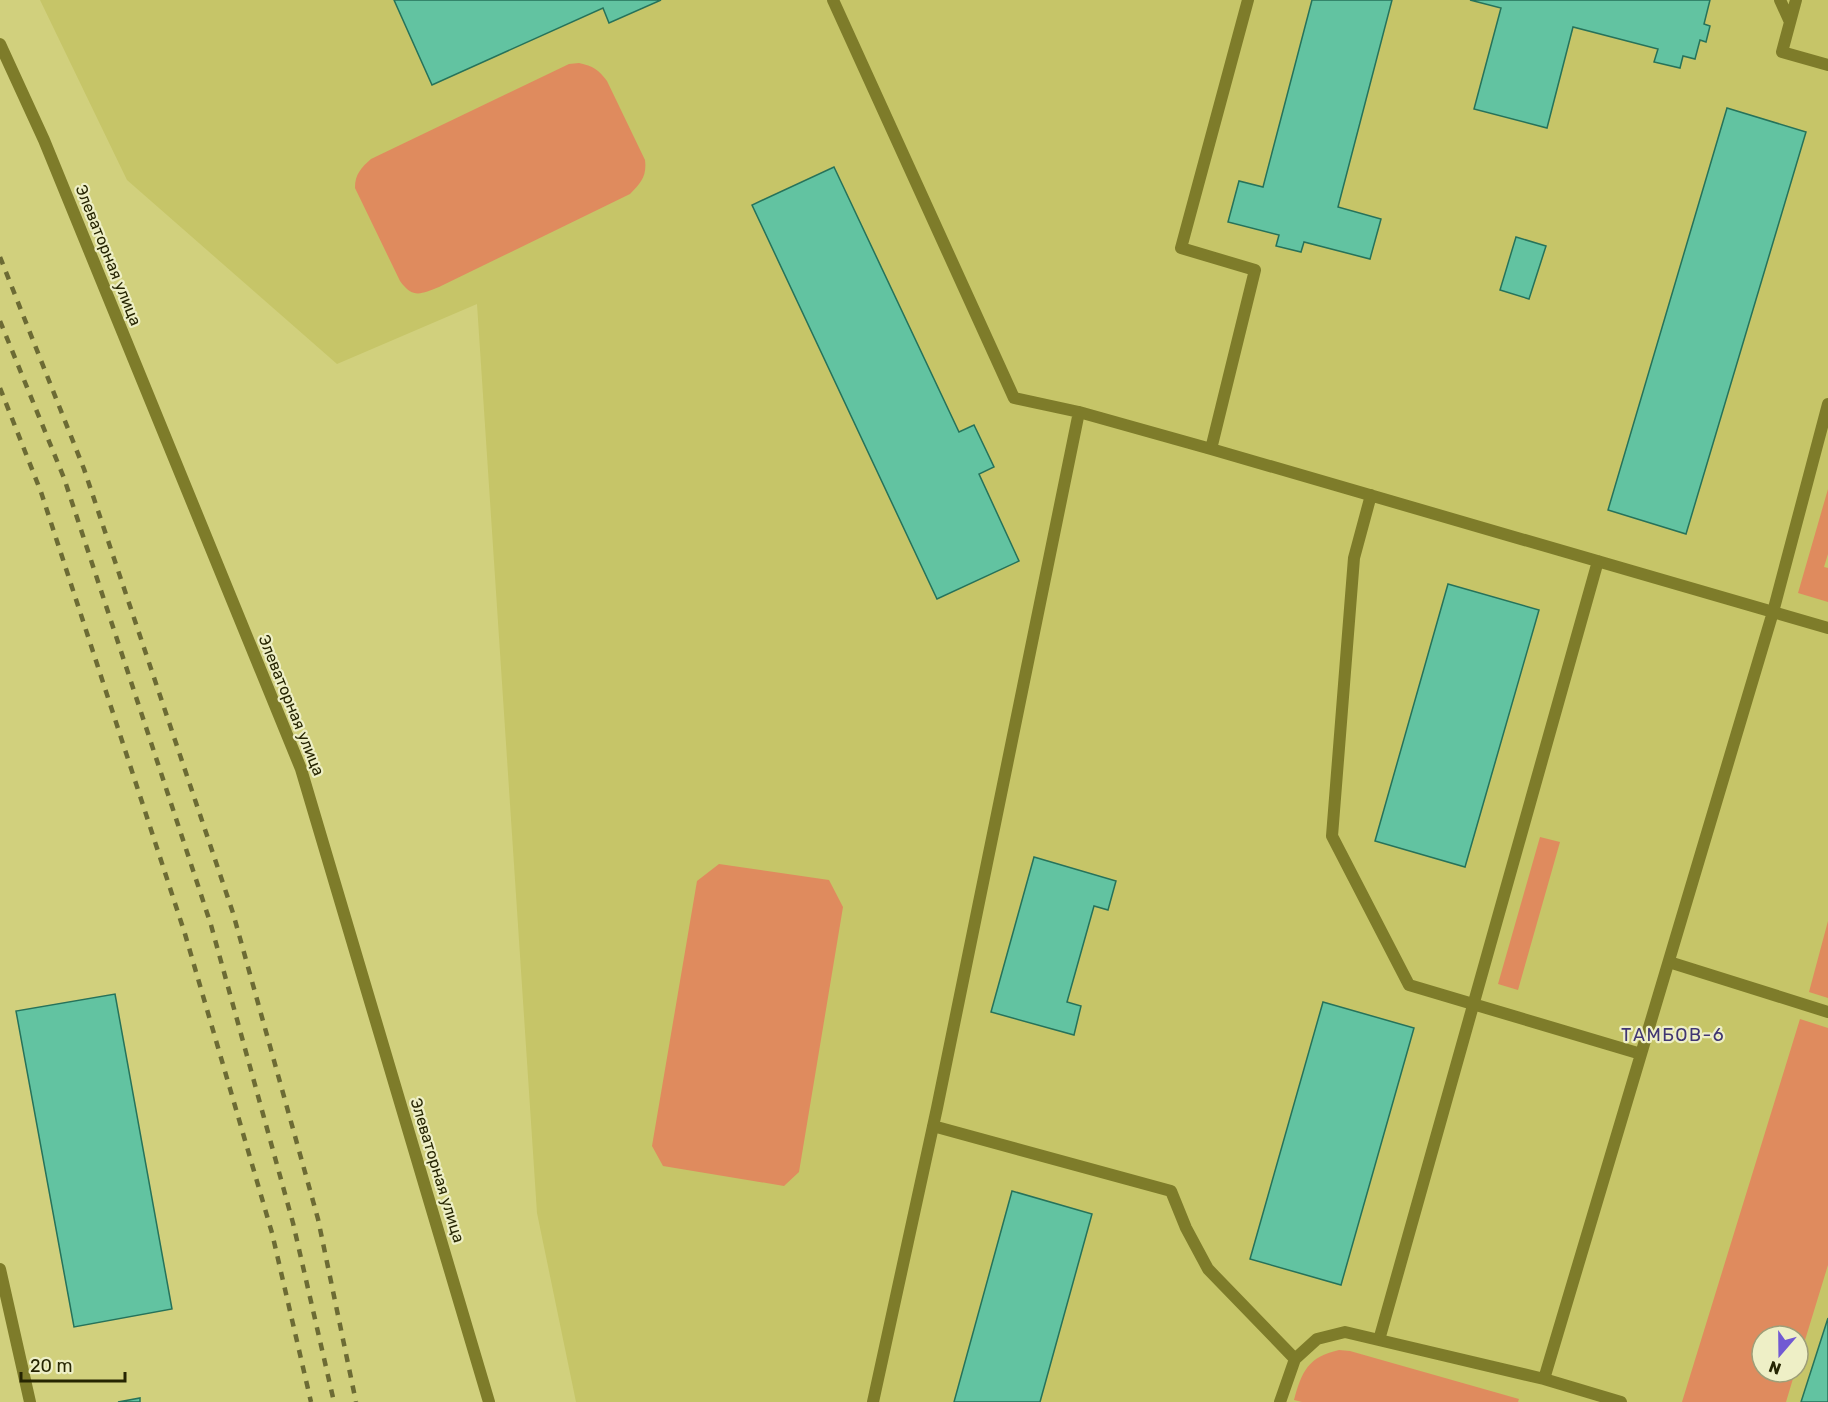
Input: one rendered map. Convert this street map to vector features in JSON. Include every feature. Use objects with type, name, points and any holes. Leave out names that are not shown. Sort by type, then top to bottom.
[{"type":"street","points":[[833,0],[1014,398],[1078,412],[1211,448],[1828,628]]},
{"type":"street","points":[[1211,448],[1255,270],[1181,248],[1248,0]]},
{"type":"street","points":[[1780,0],[1790,22]]},
{"type":"street","points":[[1796,0],[1782,52],[1828,65]]},
{"type":"street","name":"Элеваторная улица","points":[[0,44],[44,140],[301,770],[489,1402]]},
{"type":"street","points":[[1544,1379],[1773,612],[1828,404]]},
{"type":"street","points":[[873,1402],[933,1126],[1078,412]]},
{"type":"street","points":[[1371,495],[1354,558],[1332,836],[1409,985],[1641,1054]]},
{"type":"street","points":[[1379,1340],[1598,561]]},
{"type":"street","points":[[1669,962],[1828,1012]]},
{"type":"street","points":[[933,1126],[1171,1191],[1186,1228],[1208,1269],[1295,1359]]},
{"type":"street","points":[[0,1269],[30,1402]]},
{"type":"street","points":[[1280,1402],[1295,1359],[1317,1339],[1345,1332],[1544,1379],[1621,1402]]},
{"type":"shaded area","points":[[40,0],[1828,0],[1828,1402],[576,1402],[537,1213],[477,304],[337,364],[127,180]]},
{"type":"shaded area","points":[[579,63],[595,69],[607,81],[645,160],[645,171],[640,183],[630,194],[439,287],[422,293],[409,291],[400,281],[355,188],[357,175],[362,168],[371,159],[569,64]]},
{"type":"shaded area","points":[[1828,489],[1828,554],[1824,567],[1828,568],[1828,602],[1798,593]]},
{"type":"shaded area","points":[[1540,837],[1560,842],[1518,990],[1498,984]]},
{"type":"shaded area","points":[[719,864],[829,880],[843,907],[799,1172],[784,1186],[663,1166],[652,1146],[697,881]]},
{"type":"shaded area","points":[[1828,921],[1828,998],[1809,992]]},
{"type":"shaded area","points":[[1800,1019],[1828,1028],[1828,1265],[1810,1324],[1750,1324],[1750,1384],[1791,1384],[1786,1402],[1682,1402]]},
{"type":"shaded area","points":[[1339,1350],[1350,1351],[1519,1399],[1518,1402],[1302,1402],[1294,1400],[1300,1381],[1313,1361]]},
{"type":"building","points":[[394,0],[661,0],[609,23],[603,8],[432,85]]},
{"type":"building","points":[[1312,0],[1392,0],[1338,207],[1381,219],[1370,259],[1304,242],[1301,252],[1276,246],[1279,235],[1228,222],[1239,181],[1263,187]]},
{"type":"building","points":[[1470,0],[1710,0],[1704,24],[1710,26],[1706,42],[1700,40],[1695,59],[1683,56],[1680,68],[1654,62],[1658,49],[1573,27],[1547,128],[1474,109],[1501,8]]},
{"type":"building","points":[[1727,108],[1806,132],[1686,534],[1608,510]]},
{"type":"building","points":[[834,167],[959,432],[974,425],[994,467],[979,474],[1019,561],[937,599],[752,205]]},
{"type":"building","points":[[1516,237],[1546,246],[1529,299],[1500,290]]},
{"type":"building","points":[[1448,584],[1539,610],[1465,867],[1375,841]]},
{"type":"building","points":[[1034,857],[1116,881],[1108,910],[1094,906],[1067,1002],[1081,1006],[1074,1035],[991,1012]]},
{"type":"building","points":[[115,994],[172,1309],[74,1327],[16,1011]]},
{"type":"building","points":[[1323,1002],[1414,1028],[1341,1285],[1250,1259]]},
{"type":"building","points":[[1012,1191],[1092,1214],[1040,1402],[954,1402]]},
{"type":"building","points":[[1828,1318],[1828,1402],[1801,1402],[1807,1384],[1810,1384],[1810,1374]]},
{"type":"building","points":[[140,1398],[140,1402],[118,1402]]},
{"type":"railway","points":[[0,257],[84,469],[233,913],[318,1219],[356,1402]]},
{"type":"railway","points":[[0,321],[64,478],[211,925],[293,1223],[334,1402]]},
{"type":"railway","points":[[0,388],[41,492],[185,934],[272,1233],[311,1402]]},
{"type":"district","name":"ТАМБОВ-6","points":[[1673,1035]]}]
